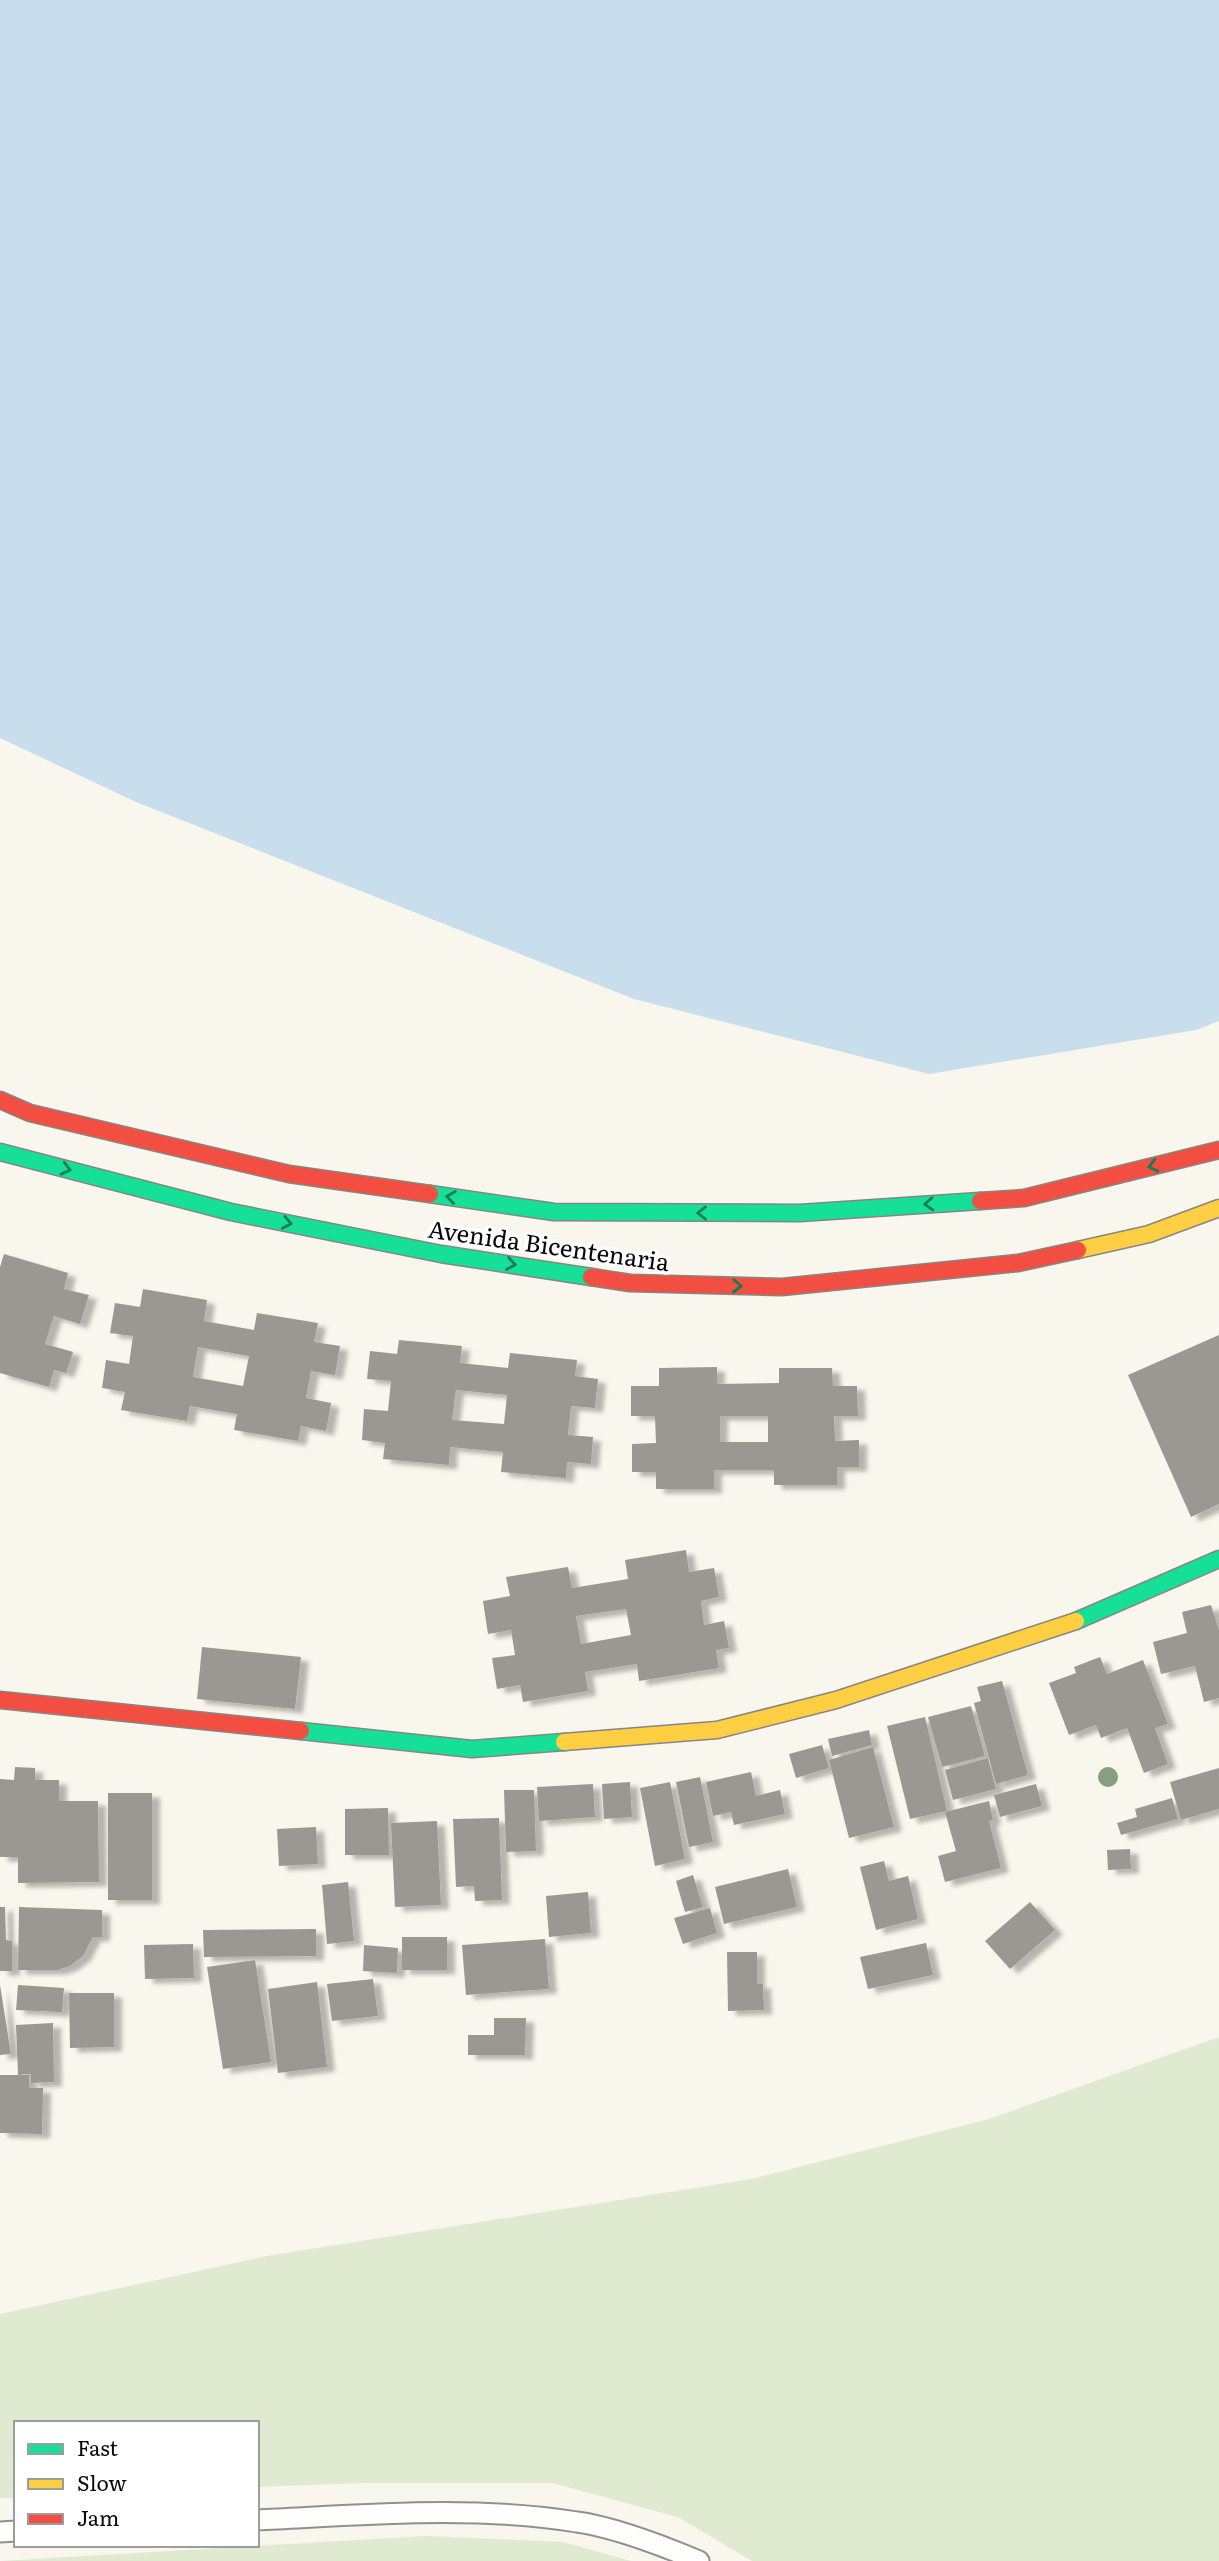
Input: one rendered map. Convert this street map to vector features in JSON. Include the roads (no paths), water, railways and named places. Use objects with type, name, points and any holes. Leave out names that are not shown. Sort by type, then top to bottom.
[{"type":"street","name":"Avenida Bicentenaria","points":[[0,1100],[30,1113],[289,1174],[554,1212],[800,1213],[1024,1198],[1219,1150]]},
{"type":"street","name":"Avenida Bicentenaria","points":[[0,1152],[231,1212],[441,1254],[630,1283],[782,1287],[1018,1263],[1149,1234],[1219,1208]]},
{"type":"street","points":[[0,1700],[472,1749],[717,1730],[836,1700],[1079,1620],[1219,1559]]},
{"type":"lane","points":[[259,2520],[393,2514],[510,2514],[580,2522],[664,2546],[699,2561]]},
{"type":"water","points":[[0,0],[1219,0],[1219,1021],[1196,1030],[929,1074],[634,999],[136,802],[0,738]]}]
